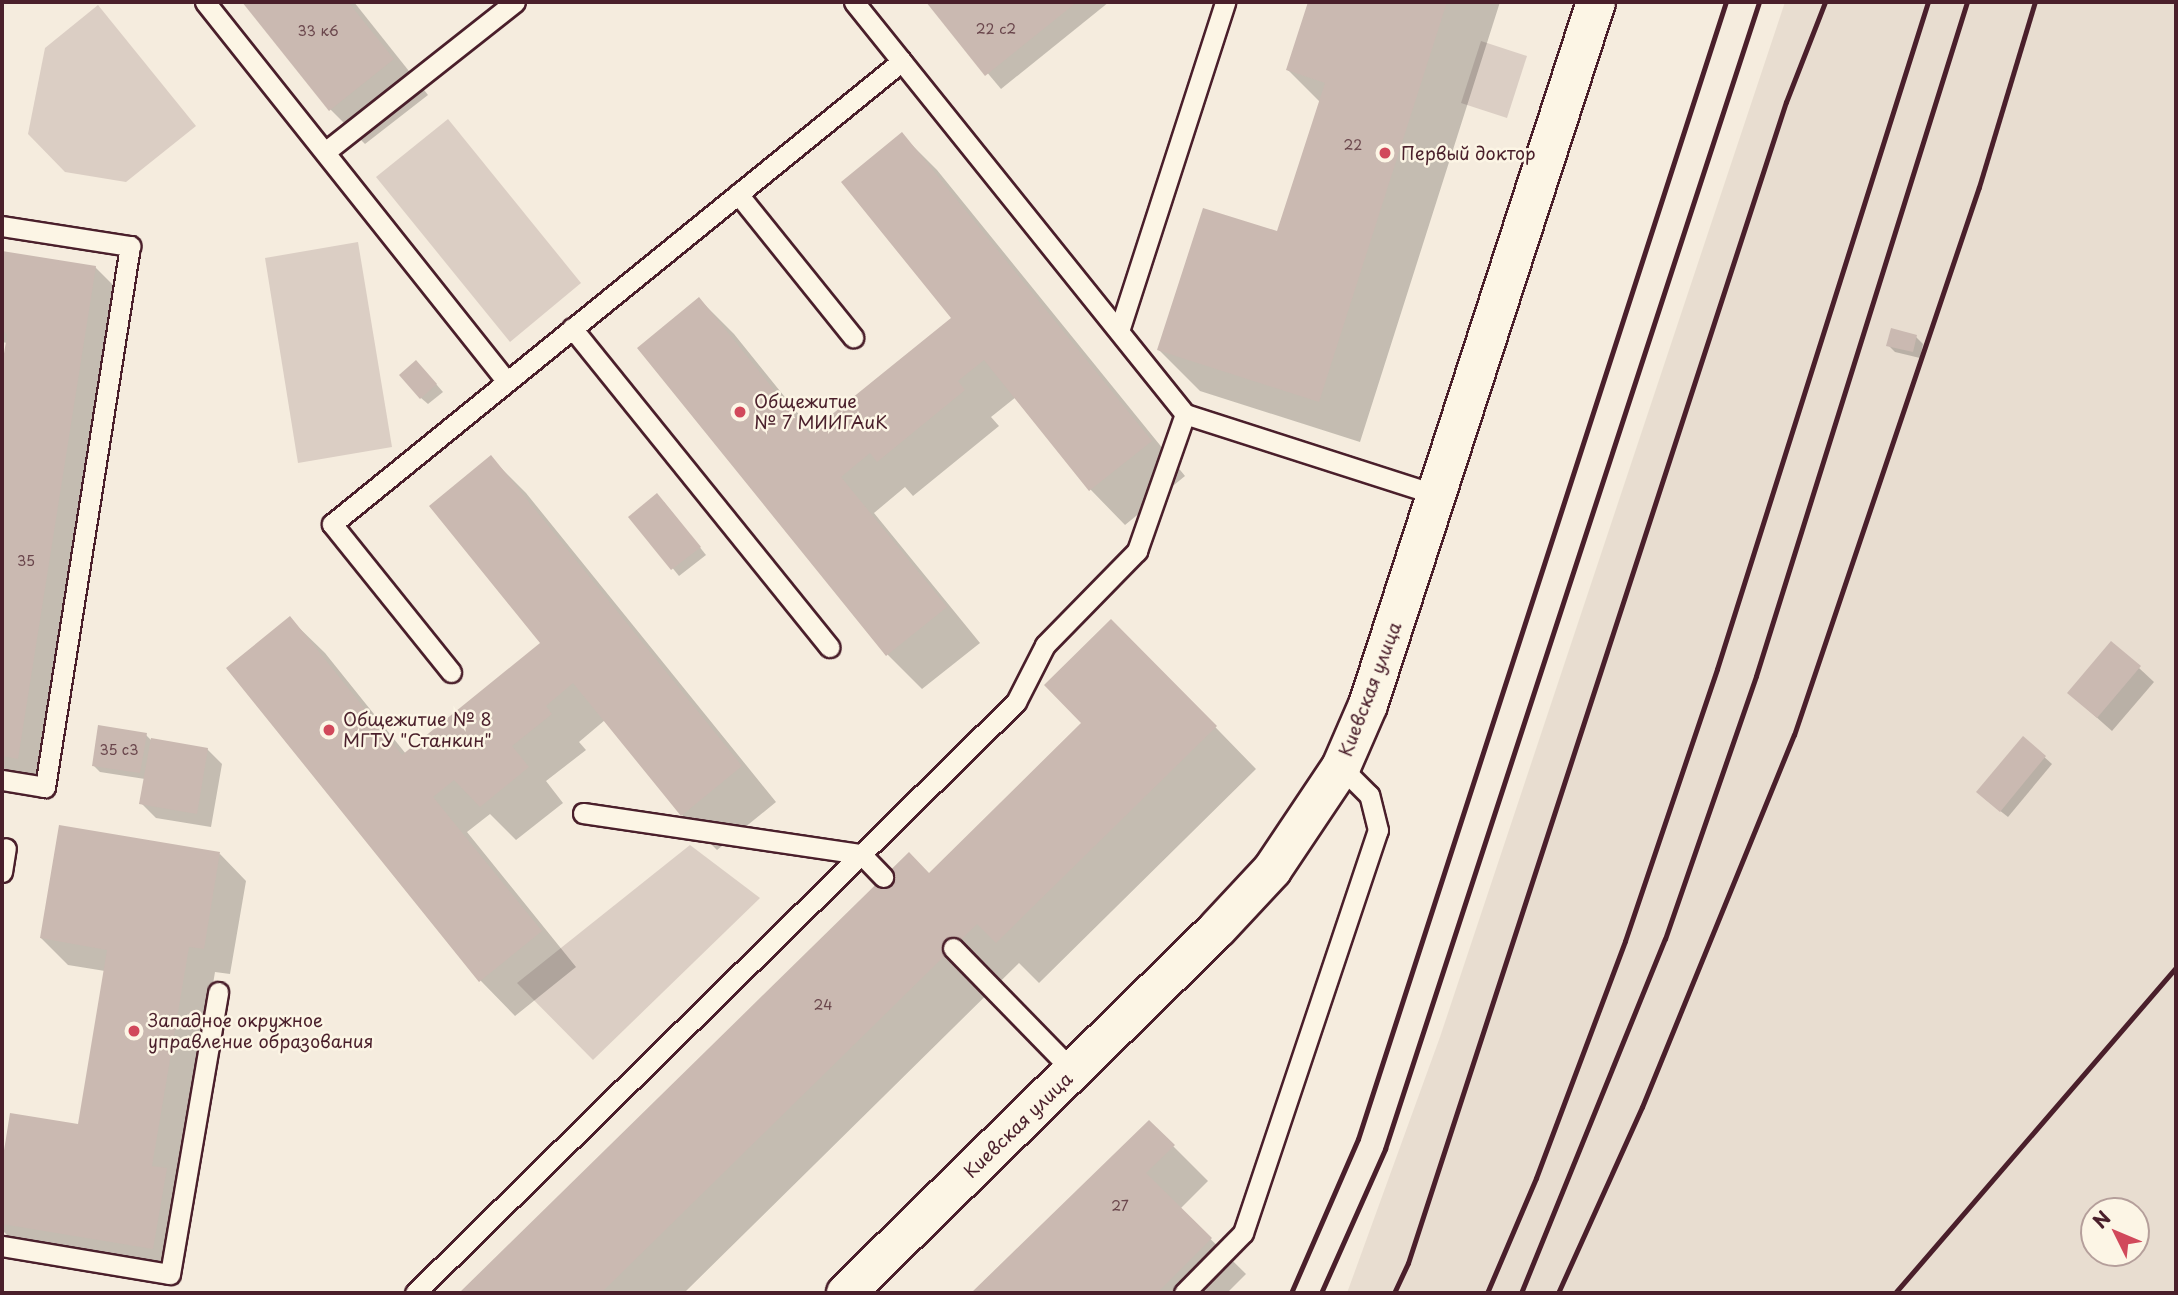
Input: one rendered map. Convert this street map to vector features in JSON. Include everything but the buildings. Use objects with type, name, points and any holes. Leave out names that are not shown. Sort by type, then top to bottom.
[{"type":"street","name":"Киевская улица","points":[[846,1293],[1074,1072],[1272,870],[1341,767],[1368,705],[1438,495],[1596,2]]},
{"type":"lane","points":[[205,2],[508,381]]},
{"type":"lane","points":[[325,152],[515,2]]},
{"type":"lane","points":[[854,2],[1185,414],[1438,495]]},
{"type":"lane","points":[[1119,331],[1225,2]]},
{"type":"lane","points":[[451,672],[331,524],[902,61]]},
{"type":"lane","points":[[738,194],[853,337]]},
{"type":"lane","points":[[2,226],[131,246],[45,787],[2,780]]},
{"type":"lane","points":[[572,328],[829,647]]},
{"type":"lane","points":[[415,1293],[1016,702],[1045,645],[1137,551],[1185,414]]},
{"type":"lane","points":[[1184,1293],[1243,1233],[1378,830],[1369,795],[1341,767]]},
{"type":"lane","points":[[583,813],[861,854],[883,877]]},
{"type":"lane","points":[[2,872],[6,849]]},
{"type":"lane","points":[[953,948],[1074,1072]]},
{"type":"lane","points":[[2,1246],[170,1274],[218,992]]},
{"type":"shaded area","points":[[1785,2],[2176,2],[2176,1293],[1347,1293],[1440,1037]]},
{"type":"shaded area","points":[[98,5],[196,126],[126,182],[65,172],[28,134],[45,48]]},
{"type":"shaded area","points":[[1481,41],[1527,56],[1507,118],[1461,103]]},
{"type":"shaded area","points":[[448,119],[581,283],[510,342],[376,177]]},
{"type":"shaded area","points":[[358,242],[392,447],[298,463],[265,258]]},
{"type":"shaded area","points":[[690,845],[760,898],[593,1060],[517,983]]},
{"type":"railway","points":[[1291,1293],[1358,1139],[1726,2]]},
{"type":"railway","points":[[1321,1293],[1385,1149],[1759,2]]},
{"type":"railway","points":[[1394,1293],[1408,1263],[1786,102],[1825,2]]},
{"type":"railway","points":[[1487,1293],[1536,1178],[1625,941],[1717,669],[1928,2]]},
{"type":"railway","points":[[1521,1293],[1665,939],[1756,676],[1967,2]]},
{"type":"railway","points":[[1558,1293],[1642,1107],[1794,735],[1979,187],[2035,2]]},
{"type":"railway","points":[[1895,1293],[2176,967]]},
{"type":"place","name":"Первый доктор","points":[[1385,153]]},
{"type":"place","name":"Общежитие № 7 МИИГАиК","points":[[740,412]]},
{"type":"place","name":"Общежитие № 8 МГТУ \"Станкин\"","points":[[329,730]]},
{"type":"place","name":"Западное окружное управление образования","points":[[134,1031]]}]
